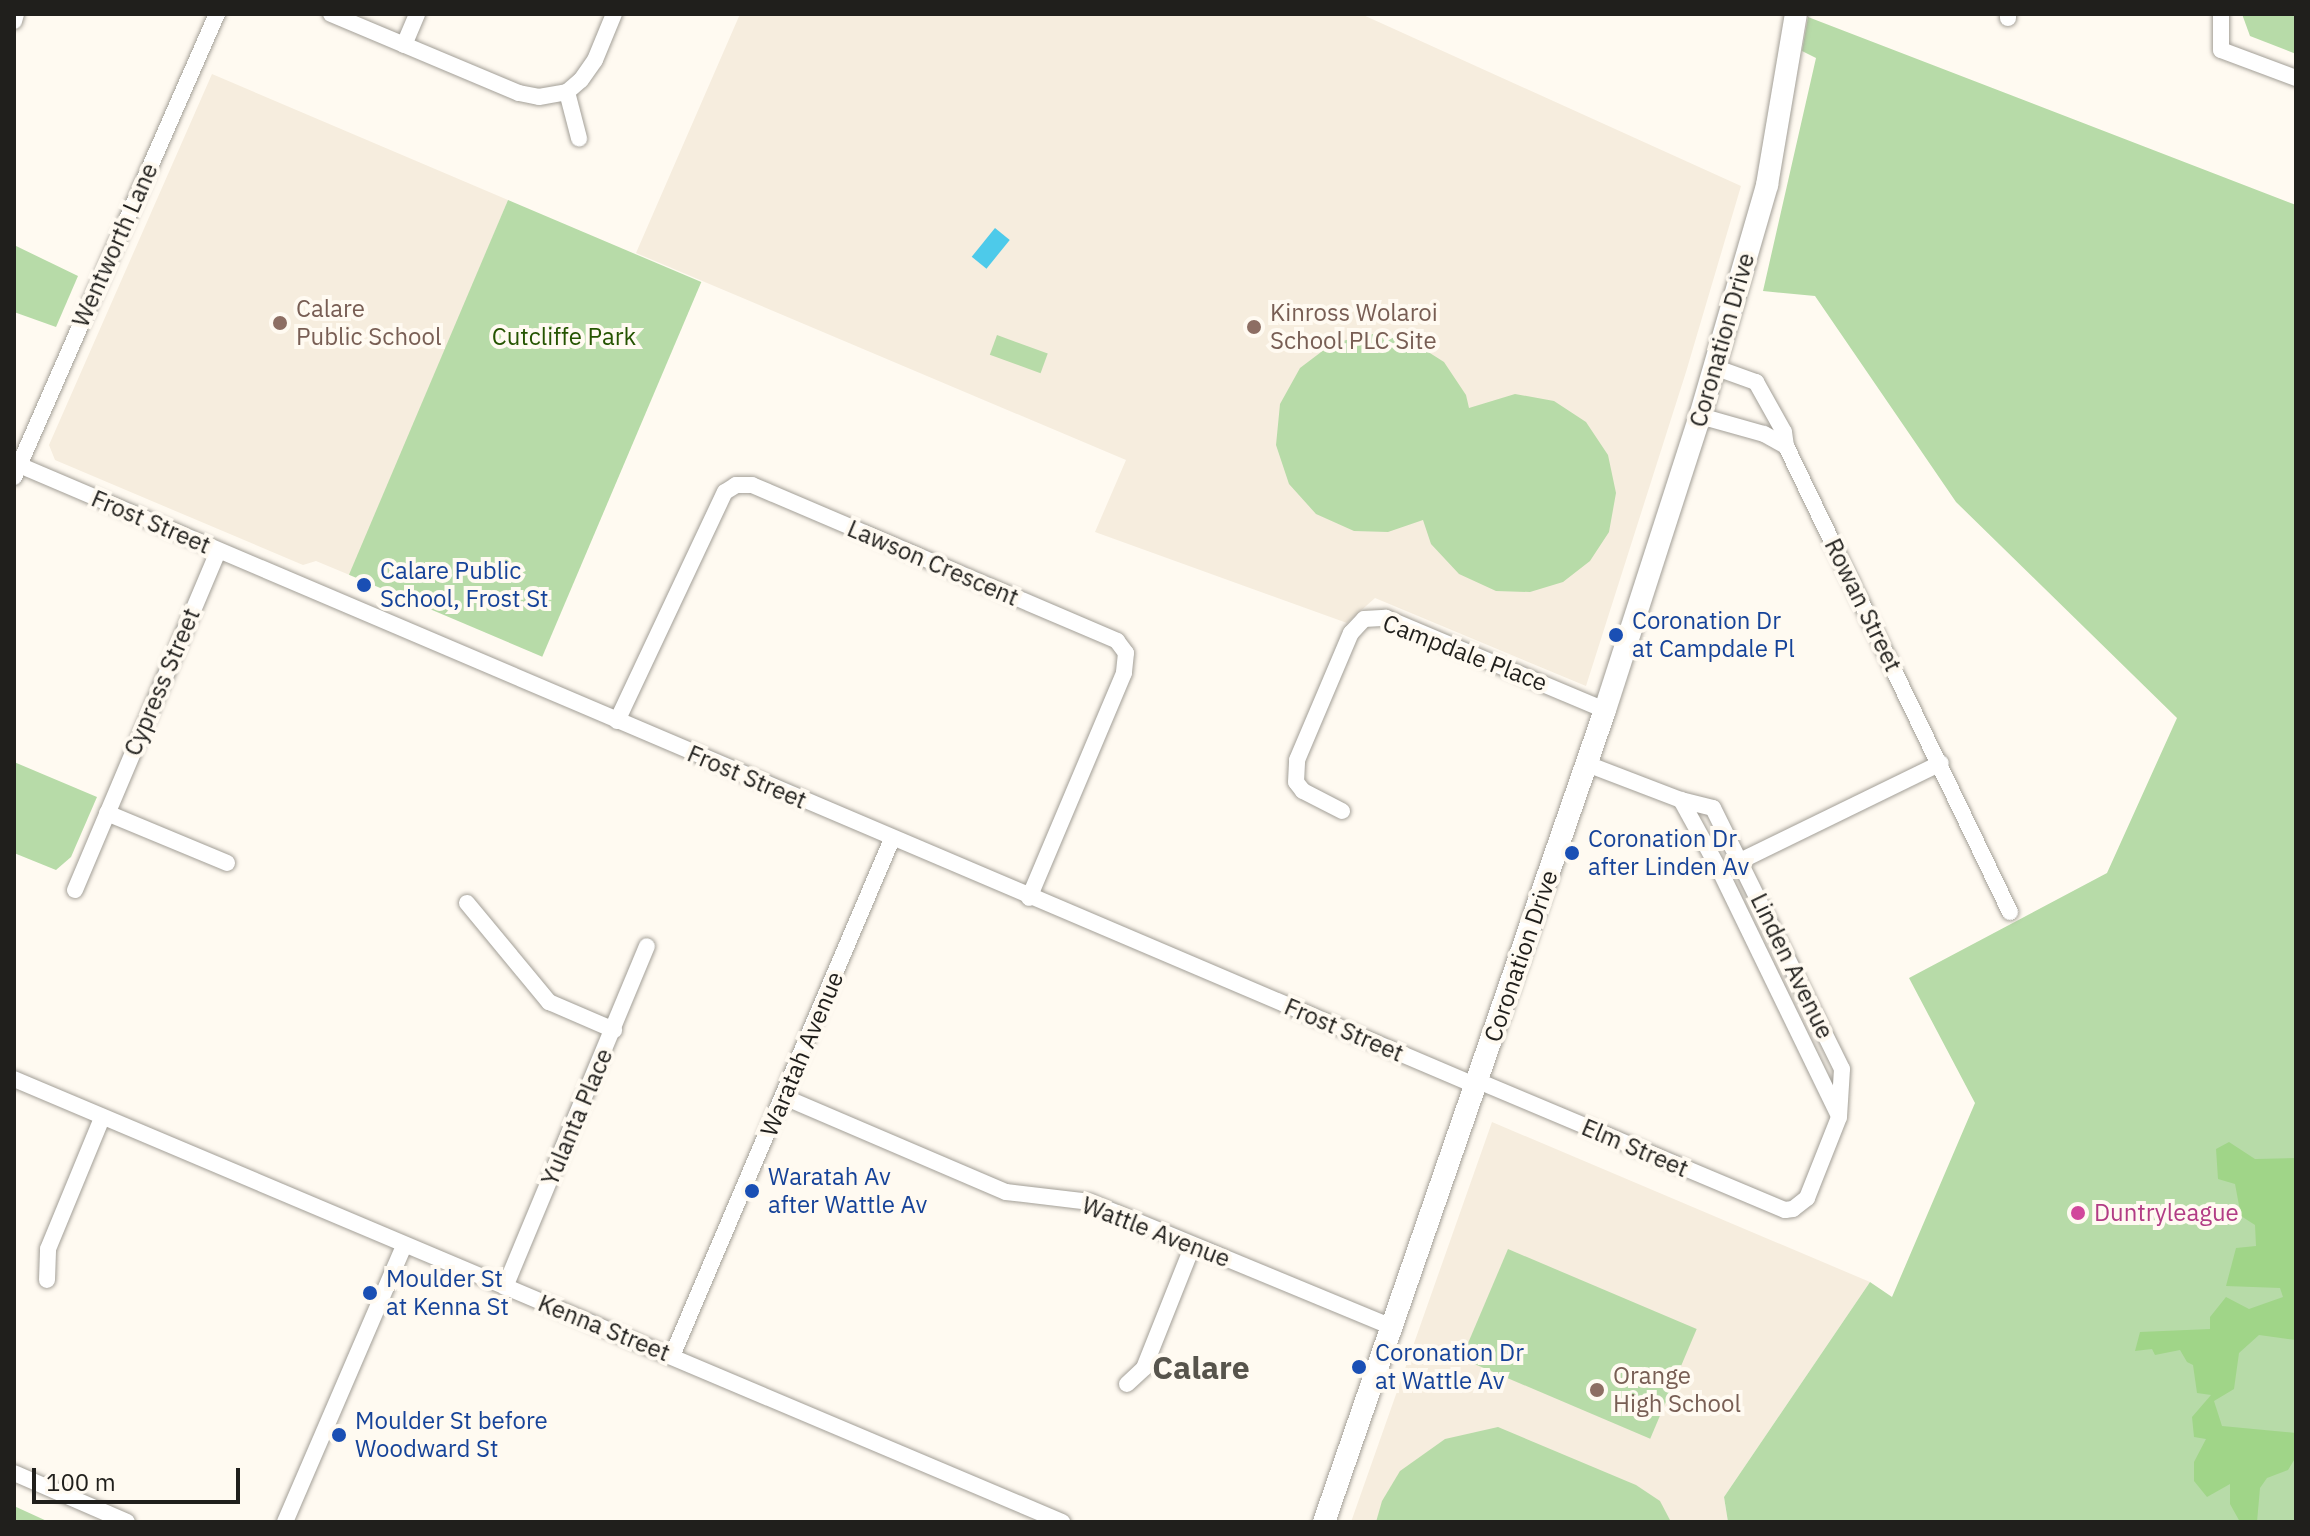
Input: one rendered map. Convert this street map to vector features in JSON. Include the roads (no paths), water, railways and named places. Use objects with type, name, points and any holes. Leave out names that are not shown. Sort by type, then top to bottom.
[{"type":"main road","name":"Coronation Drive","points":[[1324,1522],[1587,764],[1700,416],[1767,185],[1796,14]]},
{"type":"street","points":[[14,21],[16,14]]},
{"type":"street","name":"Wentworth Lane","points":[[17,471],[217,14]]},
{"type":"street","points":[[331,14],[529,96],[548,97],[567,92],[588,71],[614,14]]},
{"type":"street","points":[[404,45],[417,14]]},
{"type":"street","points":[[2221,14],[2221,50],[2296,78]]},
{"type":"street","points":[[567,92],[579,138]]},
{"type":"street","name":"Rowan Street","points":[[1714,367],[1756,382],[1784,432],[1786,446],[2010,912]]},
{"type":"street","points":[[1700,416],[1764,434],[1786,446]]},
{"type":"street","name":"Frost Street","points":[[17,471],[218,551],[1029,898],[1478,1084]]},
{"type":"street","name":"Lawson Crescent","points":[[617,721],[725,492],[736,485],[752,485],[1117,641],[1126,653],[1124,673],[1029,898]]},
{"type":"street","name":"Cypress Street","points":[[75,890],[218,551]]},
{"type":"street","name":"Campdale Place","points":[[1342,811],[1303,791],[1296,782],[1297,760],[1351,633],[1364,619],[1386,618],[1605,710]]},
{"type":"street","points":[[1720,871],[1941,763]]},
{"type":"street","name":"Linden Avenue","points":[[1587,764],[1681,800],[1713,808],[1842,1069],[1839,1117],[1807,1198],[1793,1209]]},
{"type":"street","name":"Linden Avenue","points":[[1681,800],[1720,871],[1839,1117]]},
{"type":"street","points":[[107,813],[227,863]]},
{"type":"street","name":"Waratah Avenue","points":[[672,1356],[892,839]]},
{"type":"street","points":[[467,903],[549,1002],[614,1030]]},
{"type":"street","name":"Yulanta Place","points":[[505,1287],[647,946]]},
{"type":"street","name":"Kenna Street","points":[[14,1079],[1062,1522]]},
{"type":"street","name":"Elm Street","points":[[1478,1084],[1777,1209],[1793,1209]]},
{"type":"street","name":"Wattle Avenue","points":[[784,1097],[1006,1192],[1090,1202],[1392,1327]]},
{"type":"street","points":[[47,1280],[48,1249],[102,1118]]},
{"type":"street","points":[[1127,1384],[1144,1368],[1193,1245]]},
{"type":"street","points":[[285,1522],[404,1246]]},
{"type":"street","points":[[14,1473],[127,1522]]},
{"type":"water","points":[[995,228],[1010,240],[986,269],[972,257]]},
{"type":"place","name":"Calare Public School","points":[[280,323]]},
{"type":"place","name":"Kinross Wolaroi School PLC Site","points":[[1254,327]]},
{"type":"place","name":"Calare Public School, Frost St","points":[[364,585]]},
{"type":"place","name":"Coronation Dr at Campdale Pl","points":[[1616,635]]},
{"type":"place","name":"Coronation Dr after Linden Av","points":[[1572,853]]},
{"type":"place","name":"Waratah Av after Wattle Av","points":[[752,1191]]},
{"type":"place","name":"Duntryleague","points":[[2078,1213]]},
{"type":"place","name":"Moulder St at Kenna St","points":[[370,1293]]},
{"type":"place","name":"Coronation Dr at Wattle Av","points":[[1359,1367]]},
{"type":"place","name":"Orange High School","points":[[1597,1390]]},
{"type":"place","name":"Moulder St before Woodward St","points":[[339,1435]]},
{"type":"district","name":"Calare","points":[[1201,1367]]},
{"type":"park label","name":"Cutcliffe Park","points":[[564,337]]}]
